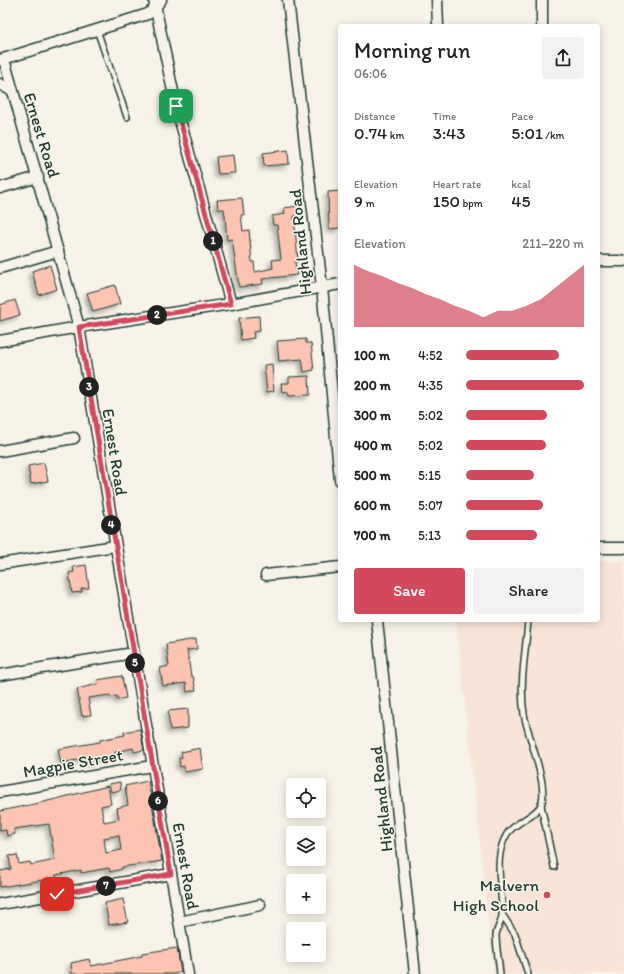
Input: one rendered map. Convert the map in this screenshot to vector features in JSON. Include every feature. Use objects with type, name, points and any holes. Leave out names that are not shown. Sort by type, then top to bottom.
[{"type":"street","name":"Highland Road","points":[[288,0],[322,287],[338,459]]},
{"type":"street","points":[[437,0],[438,24]]},
{"type":"street","points":[[542,0],[542,24]]},
{"type":"street","points":[[157,2],[176,106],[231,304]]},
{"type":"street","points":[[2,60],[148,14],[157,2]]},
{"type":"street","name":"Ernest Road","points":[[2,60],[38,177],[79,327],[188,974]]},
{"type":"street","points":[[0,84],[12,91]]},
{"type":"street","points":[[0,188],[38,177]]},
{"type":"street","points":[[0,268],[58,251]]},
{"type":"street","points":[[600,262],[624,261]]},
{"type":"street","points":[[0,341],[79,327],[231,304],[338,284]]},
{"type":"street","points":[[0,451],[74,438]]},
{"type":"street","points":[[0,564],[115,546]]},
{"type":"street","points":[[600,548],[624,548]]},
{"type":"street","points":[[266,575],[338,567]]},
{"type":"street","name":"Highland Road","points":[[377,622],[415,974]]},
{"type":"street","points":[[0,675],[133,653]]},
{"type":"street","name":"Magpie Street","points":[[0,792],[152,766]]},
{"type":"street","points":[[0,904],[171,874]]},
{"type":"street","points":[[179,922],[260,905]]},
{"type":"lane","points":[[97,30],[127,117]]},
{"type":"lane","points":[[528,622],[522,701],[526,726],[539,773],[543,797],[539,809],[513,827],[503,841],[499,862],[499,883],[503,916],[515,934],[528,974]]},
{"type":"lane","points":[[541,805],[554,868]]},
{"type":"lane","points":[[500,974],[496,934],[503,916]]},
{"type":"shaded area","name":"Malvern High School","points":[[600,561],[624,561],[624,974],[494,974],[456,622],[600,622]]},
{"type":"building","points":[[288,150],[289,164],[264,166],[263,153]]},
{"type":"building","points":[[233,155],[235,173],[218,174],[216,157]]},
{"type":"building","points":[[338,191],[338,228],[329,229],[328,192]]},
{"type":"building","points":[[242,198],[244,215],[241,215],[243,231],[249,230],[252,262],[254,262],[255,272],[273,268],[272,260],[281,259],[277,225],[273,225],[272,216],[285,214],[284,208],[298,206],[299,216],[294,216],[298,261],[295,262],[297,275],[262,279],[263,284],[239,287],[232,239],[227,240],[224,209],[218,209],[217,200]]},
{"type":"building","points":[[50,265],[57,289],[39,295],[32,271]]},
{"type":"building","points":[[115,285],[120,304],[93,312],[87,293]]},
{"type":"building","points":[[15,300],[20,315],[0,321],[0,305]]},
{"type":"building","points":[[259,316],[260,331],[253,332],[254,338],[241,340],[239,318]]},
{"type":"building","points":[[306,339],[306,343],[311,343],[314,370],[304,372],[302,359],[279,361],[277,341]]},
{"type":"building","points":[[272,364],[274,391],[267,392],[264,365]]},
{"type":"building","points":[[309,376],[310,395],[289,396],[288,392],[282,393],[281,383],[289,383],[289,377]]},
{"type":"building","points":[[44,463],[48,481],[31,484],[28,466]]},
{"type":"building","points":[[86,565],[89,588],[81,589],[82,592],[72,593],[69,573],[74,572],[73,567]]},
{"type":"building","points":[[196,639],[197,649],[187,650],[191,676],[193,676],[196,690],[187,692],[186,683],[163,686],[160,668],[169,666],[166,644]]},
{"type":"building","points":[[122,676],[126,698],[117,700],[117,696],[109,697],[110,695],[88,698],[91,715],[82,716],[77,689],[98,684],[97,680]]},
{"type":"building","points":[[188,709],[188,728],[170,730],[168,711]]},
{"type":"building","points":[[140,729],[144,750],[134,752],[133,748],[115,752],[115,755],[99,758],[99,761],[89,763],[88,758],[61,763],[58,749],[100,742],[100,740],[125,735],[124,732]]},
{"type":"building","points":[[200,748],[203,769],[185,772],[184,766],[180,767],[179,758],[182,758],[181,752]]},
{"type":"building","points":[[148,781],[162,861],[122,867],[122,869],[110,872],[109,868],[81,873],[81,870],[56,875],[56,878],[0,887],[0,871],[11,869],[9,856],[17,855],[19,864],[30,862],[31,865],[55,860],[49,824],[14,829],[15,834],[7,836],[6,830],[0,831],[0,811],[108,786],[111,804],[101,806],[104,822],[119,819],[117,808],[128,805],[125,786]],"holes":[[[119,835],[121,850],[106,853],[104,838]]]},
{"type":"building","points":[[120,782],[121,790],[111,792],[109,784]]},
{"type":"building","points":[[123,899],[128,922],[109,925],[105,903]]},
{"type":"building","points":[[177,948],[181,972],[174,974],[72,974],[71,963],[89,959],[91,966],[142,956],[142,953]]},
{"type":"place","name":"Malvern High School","points":[[547,895]]},
{"type":"route","points":[[57,894],[171,874],[79,327],[231,304],[176,106]]}]
